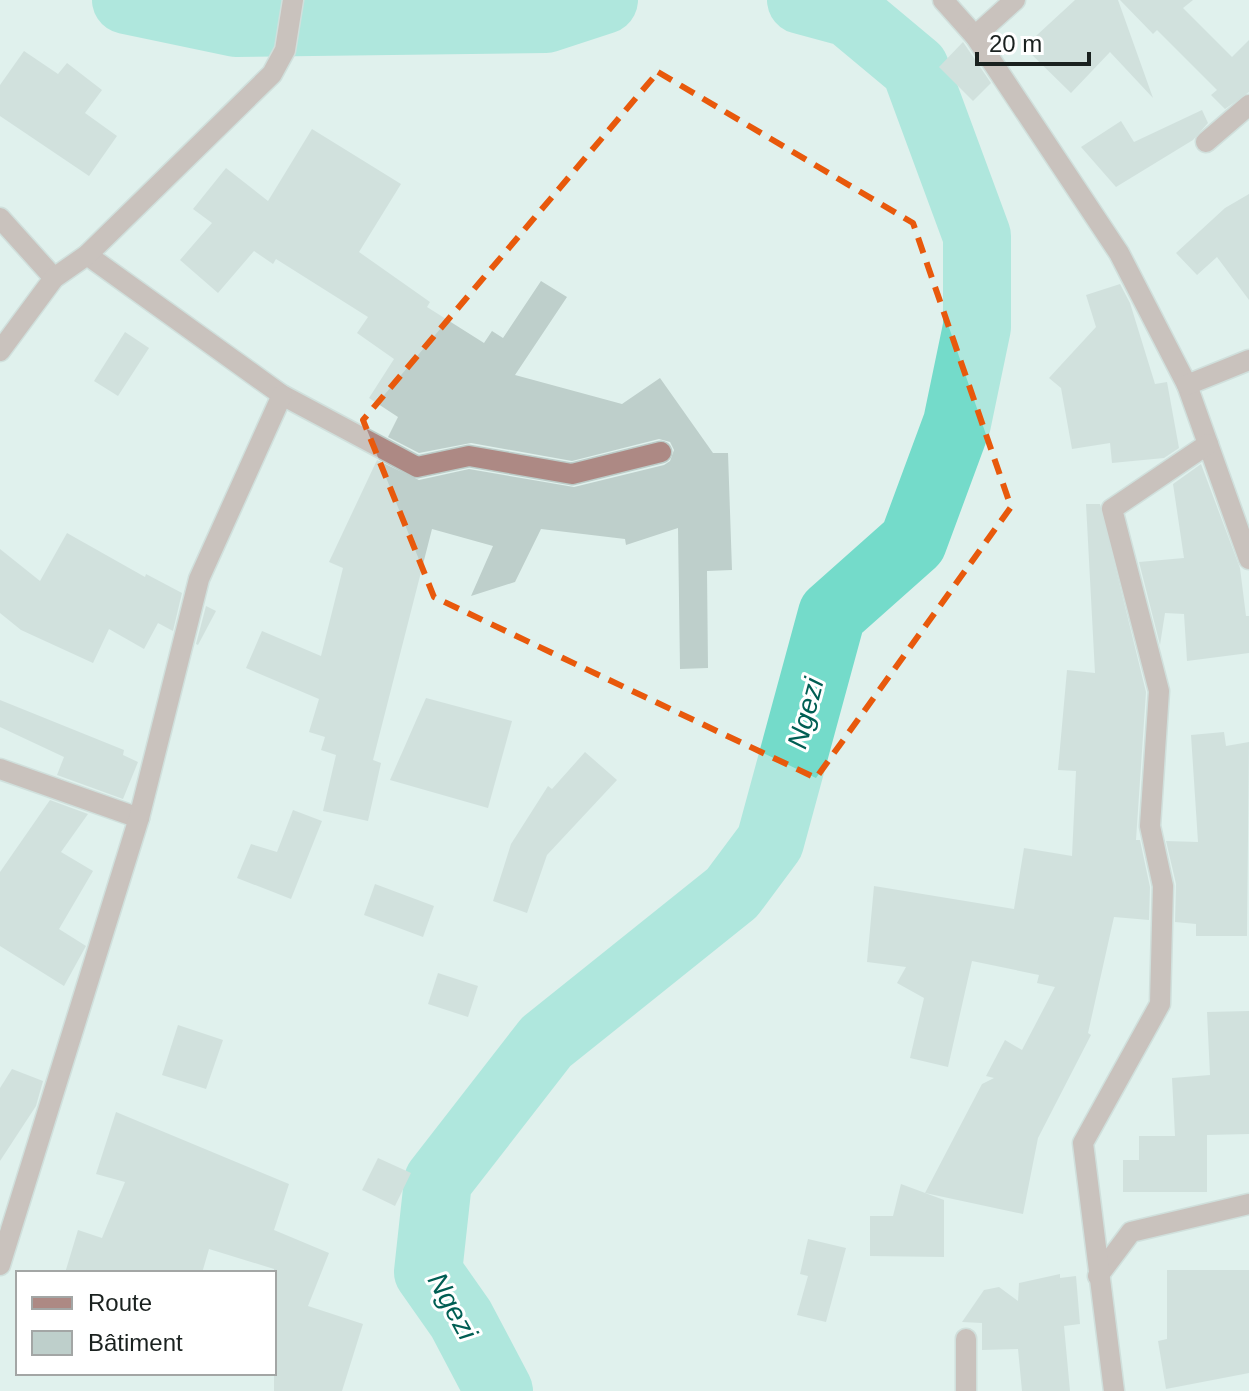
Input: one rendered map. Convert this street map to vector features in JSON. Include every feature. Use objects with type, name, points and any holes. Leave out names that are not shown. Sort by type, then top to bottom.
[{"type":"street","points":[[0,351],[54,278],[87,255],[272,74],[285,50],[293,0]]},
{"type":"street","points":[[943,0],[975,36],[1119,253],[1187,385],[1249,559]]},
{"type":"street","points":[[975,36],[1015,0]]},
{"type":"street","points":[[1206,142],[1249,105]]},
{"type":"street","points":[[0,218],[54,278]]},
{"type":"street","points":[[87,255],[282,395],[417,467],[469,456],[572,474],[661,452]]},
{"type":"street","points":[[1187,385],[1249,360]]},
{"type":"street","points":[[0,1265],[139,818],[199,579],[282,395]]},
{"type":"street","points":[[1114,1391],[1083,1143],[1160,1004],[1163,886],[1150,826],[1159,691],[1112,509],[1208,444]]},
{"type":"street","points":[[3,778],[139,818]]},
{"type":"street","points":[[1098,1276],[1131,1232],[1249,1204]]},
{"type":"street","points":[[966,1339],[966,1391]]},
{"type":"highlighted area","points":[[658,72],[913,223],[1011,507],[816,778],[434,597],[363,420]]},
{"type":"building","points":[[1075,0],[1118,0],[1153,98],[1110,52],[1071,93],[1024,47]]},
{"type":"building","points":[[1120,0],[1193,0],[1183,8],[1232,57],[1249,40],[1249,92],[1225,109],[1211,95],[1217,90],[1157,30],[1153,34]]},
{"type":"building","points":[[963,42],[991,83],[973,101],[939,67]]},
{"type":"building","points":[[24,51],[58,74],[67,63],[102,90],[85,113],[117,136],[89,176],[0,116],[0,85]]},
{"type":"building","points":[[1202,110],[1208,123],[1193,140],[1116,187],[1081,147],[1121,121],[1134,142]]},
{"type":"building","points":[[312,129],[401,184],[359,252],[430,302],[427,307],[484,343],[492,331],[503,338],[541,281],[567,297],[515,375],[622,404],[660,378],[713,453],[728,453],[732,570],[707,571],[708,668],[680,669],[678,528],[626,545],[625,539],[541,529],[515,582],[471,596],[493,546],[432,529],[373,760],[381,763],[368,821],[323,811],[336,755],[321,750],[325,737],[309,732],[319,699],[246,668],[262,631],[321,656],[343,568],[329,562],[377,460],[419,480],[469,469],[574,487],[664,465],[670,461],[674,450],[670,442],[659,439],[572,461],[471,443],[419,453],[388,437],[398,417],[369,398],[394,359],[357,333],[368,317],[276,259],[273,264],[254,251],[218,293],[180,260],[212,223],[193,209],[226,168],[268,201]]},
{"type":"building","points":[[1249,194],[1249,300],[1217,257],[1197,275],[1176,253],[1225,208]]},
{"type":"building","points":[[1120,284],[1130,303],[1155,384],[1167,382],[1179,448],[1164,458],[1112,463],[1110,443],[1072,449],[1061,388],[1049,378],[1096,327],[1086,295]]},
{"type":"building","points":[[125,332],[149,348],[118,396],[94,381]]},
{"type":"building","points":[[1201,464],[1240,568],[1246,616],[1249,616],[1249,653],[1187,661],[1184,614],[1165,613],[1160,645],[1139,562],[1184,558],[1173,484]]},
{"type":"building","points":[[1086,504],[1100,504],[1146,692],[1136,840],[1140,840],[1150,887],[1149,920],[1114,917],[1088,1033],[1091,1035],[1038,1138],[1023,1214],[925,1193],[982,1084],[994,1078],[986,1076],[1005,1040],[1022,1050],[1055,987],[1037,983],[1039,975],[972,961],[948,1067],[910,1058],[924,998],[897,983],[906,967],[867,962],[874,886],[1014,909],[1024,848],[1072,856],[1076,771],[1058,770],[1067,670],[1095,673]]},
{"type":"building","points":[[67,533],[145,577],[146,574],[182,593],[173,631],[158,623],[144,649],[109,629],[93,663],[21,630],[0,613],[0,549],[40,581]]},
{"type":"building","points":[[206,606],[216,611],[198,645],[196,644]]},
{"type":"building","points":[[426,698],[512,721],[488,808],[390,780]]},
{"type":"building","points":[[0,700],[124,750],[123,755],[138,762],[123,799],[57,775],[64,757],[0,727]]},
{"type":"building","points":[[1224,732],[1226,746],[1249,742],[1247,936],[1196,936],[1196,924],[1175,922],[1176,884],[1166,841],[1198,842],[1191,735]]},
{"type":"building","points":[[585,752],[617,780],[547,855],[527,913],[493,901],[511,844],[548,786],[552,789]]},
{"type":"building","points":[[50,800],[88,814],[61,852],[93,871],[59,929],[86,946],[64,986],[0,946],[0,872]]},
{"type":"building","points":[[293,810],[322,821],[291,899],[237,878],[251,844],[277,852]]},
{"type":"building","points":[[375,884],[434,906],[423,937],[364,915]]},
{"type":"building","points":[[438,973],[478,986],[468,1017],[428,1004]]},
{"type":"building","points":[[1249,1011],[1249,1134],[1207,1135],[1207,1192],[1123,1192],[1123,1160],[1139,1160],[1139,1136],[1175,1136],[1172,1078],[1210,1075],[1207,1012]]},
{"type":"building","points":[[178,1025],[223,1040],[206,1089],[162,1075]]},
{"type":"building","points":[[12,1069],[43,1081],[36,1106],[0,1161],[0,1088]]},
{"type":"building","points":[[116,1112],[289,1184],[274,1230],[329,1253],[308,1306],[363,1324],[342,1391],[274,1391],[274,1269],[209,1249],[203,1271],[66,1271],[78,1230],[102,1238],[125,1182],[96,1174]]},
{"type":"building","points":[[378,1158],[411,1173],[395,1206],[362,1190]]},
{"type":"building","points":[[901,1184],[944,1200],[944,1257],[870,1256],[870,1216],[893,1216]]},
{"type":"building","points":[[808,1239],[846,1248],[826,1322],[797,1315],[808,1276],[800,1274]]},
{"type":"building","points":[[1167,1270],[1249,1270],[1249,1373],[1166,1389],[1158,1341],[1167,1339]]},
{"type":"building","points":[[1060,1274],[1060,1278],[1076,1276],[1080,1324],[1064,1326],[1070,1391],[1022,1391],[1018,1349],[982,1350],[982,1323],[962,1322],[984,1290],[999,1287],[1018,1301],[1019,1283]]},
{"type":"waterway","name":"Ngezi","points":[[126,0],[236,23],[546,19],[604,0]]},
{"type":"waterway","name":"Ngezi","points":[[499,1391],[461,1319],[428,1272],[438,1181],[546,1042],[732,893],[770,842],[832,614],[913,542],[957,423],[977,327],[977,236],[915,68],[849,13],[801,0]]}]
